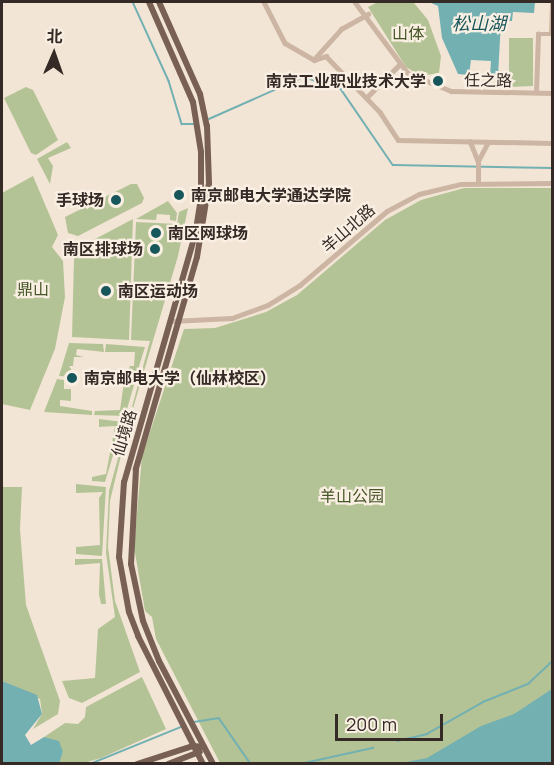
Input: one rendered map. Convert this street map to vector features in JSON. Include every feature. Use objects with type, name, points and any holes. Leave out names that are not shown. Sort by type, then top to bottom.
[{"type":"main road","name":"仙境路","points":[[149,2],[182,71],[196,116],[200,205],[171,321],[124,482],[119,556],[129,612],[202,764]]},
{"type":"main road","name":"仙境路","points":[[159,2],[192,74],[204,113],[207,126],[207,210],[181,323],[136,469],[130,537],[134,582],[143,621],[213,764]]},
{"type":"main road","points":[[137,764],[193,746],[204,747]]},
{"type":"main road","points":[[168,764],[197,754],[204,747]]},
{"type":"street","points":[[264,2],[285,43],[314,60],[326,56],[366,98],[398,140],[552,143]]},
{"type":"street","name":"任之路","points":[[356,2],[368,14],[408,73],[451,91],[552,93]]},
{"type":"street","points":[[536,92],[538,34],[552,34],[552,2]]},
{"type":"street","points":[[314,60],[341,29],[368,14]]},
{"type":"street","points":[[366,98],[400,64]]},
{"type":"street","points":[[470,141],[478,161],[478,183]]},
{"type":"street","points":[[478,161],[488,142]]},
{"type":"street","name":"羊山北路","points":[[171,321],[181,323],[232,318],[268,305],[300,285],[387,211],[419,194],[478,183],[552,183]]},
{"type":"green space","name":"山体","points":[[378,2],[414,3],[428,20],[441,56],[439,73],[421,76],[406,67],[368,7]]},
{"type":"green space","points":[[509,38],[533,38],[533,86],[509,87]]},
{"type":"green space","points":[[26,87],[33,90],[58,140],[36,155],[31,153],[4,98]]},
{"type":"green space","points":[[67,142],[71,148],[48,158],[53,166],[50,184],[37,159]]},
{"type":"green space","name":"鼎山","points":[[33,176],[58,235],[52,247],[63,261],[65,297],[55,349],[30,410],[2,404],[2,193]]},
{"type":"green space","points":[[131,184],[137,184],[144,198],[142,203],[78,236],[68,233],[65,217]]},
{"type":"green space","name":"羊山公园","points":[[464,188],[552,188],[552,763],[220,763],[156,639],[152,617],[145,611],[134,547],[142,456],[184,329],[215,328],[266,312],[297,295],[385,220],[421,200]]},
{"type":"green space","points":[[168,201],[177,213],[176,221],[170,220],[170,215],[157,214],[156,220],[136,219]]},
{"type":"green space","points":[[188,208],[178,256],[129,422],[110,501],[108,547],[115,601],[140,672],[82,703],[69,698],[62,681],[95,678],[98,629],[115,617],[106,553],[109,491],[150,341],[131,340],[136,222],[177,224],[179,212]]},
{"type":"green space","name":"南区运动场","points":[[133,219],[129,340],[72,337],[74,259],[80,247]]},
{"type":"green space","points":[[69,343],[103,344],[104,352],[77,349],[76,355],[84,357],[74,357],[73,366],[69,366],[76,377],[59,376]]},
{"type":"green space","points":[[106,344],[145,347],[135,379],[125,379],[130,366],[134,366],[135,352],[105,352]]},
{"type":"green space","points":[[57,379],[64,380],[64,389],[71,389],[71,401],[60,400],[60,406],[92,411],[92,415],[44,412]]},
{"type":"green space","points":[[124,382],[134,385],[125,416],[94,415],[95,411],[120,410]]},
{"type":"green space","points":[[99,419],[123,422],[105,482],[92,481],[92,477],[106,474],[115,426],[99,427]]},
{"type":"green space","points":[[76,484],[106,487],[102,556],[76,554],[76,547],[100,545],[99,498],[103,492],[76,493]]},
{"type":"green space","points":[[2,487],[22,487],[20,529],[26,605],[60,701],[58,714],[33,729],[42,714],[40,699],[2,681]]},
{"type":"green space","points":[[75,559],[102,559],[106,604],[101,604],[99,594],[100,563],[75,565]]},
{"type":"green space","points":[[142,677],[166,729],[101,758],[84,763],[58,763],[63,752],[44,737],[65,723],[78,724],[85,717],[86,707]]},
{"type":"water","name":"松山湖","points":[[429,2],[535,2],[534,13],[513,12],[512,21],[501,21],[498,76],[490,76],[491,61],[471,60],[469,75],[458,74],[442,38],[438,6]]},
{"type":"water","points":[[2,681],[37,695],[42,714],[25,735],[31,745],[44,737],[59,741],[63,752],[59,763],[2,763]]},
{"type":"water","points":[[552,689],[552,763],[401,763],[427,758],[481,726],[514,714]]},
{"type":"waterway","points":[[133,2],[169,81],[182,124],[193,124]]},
{"type":"waterway","points":[[209,119],[304,77],[341,89],[393,165],[552,168]]},
{"type":"waterway","points":[[397,741],[427,734],[483,702],[528,684],[552,662]]},
{"type":"waterway","points":[[194,722],[219,718],[251,764]]},
{"type":"waterway","points":[[90,764],[181,727]]},
{"type":"waterway","points":[[300,764],[373,748]]},
{"type":"place","name":"南京工业职业技术大学","points":[[438,81]]},
{"type":"place","name":"南京邮电大学通达学院","points":[[179,195]]},
{"type":"place","name":"手球场","points":[[116,200]]},
{"type":"place","name":"南区网球场","points":[[156,233]]},
{"type":"place","name":"南区排球场","points":[[155,249]]},
{"type":"place","name":"南区运动场","points":[[106,291]]},
{"type":"place","name":"南京邮电大学（仙林校区）","points":[[72,378]]}]
